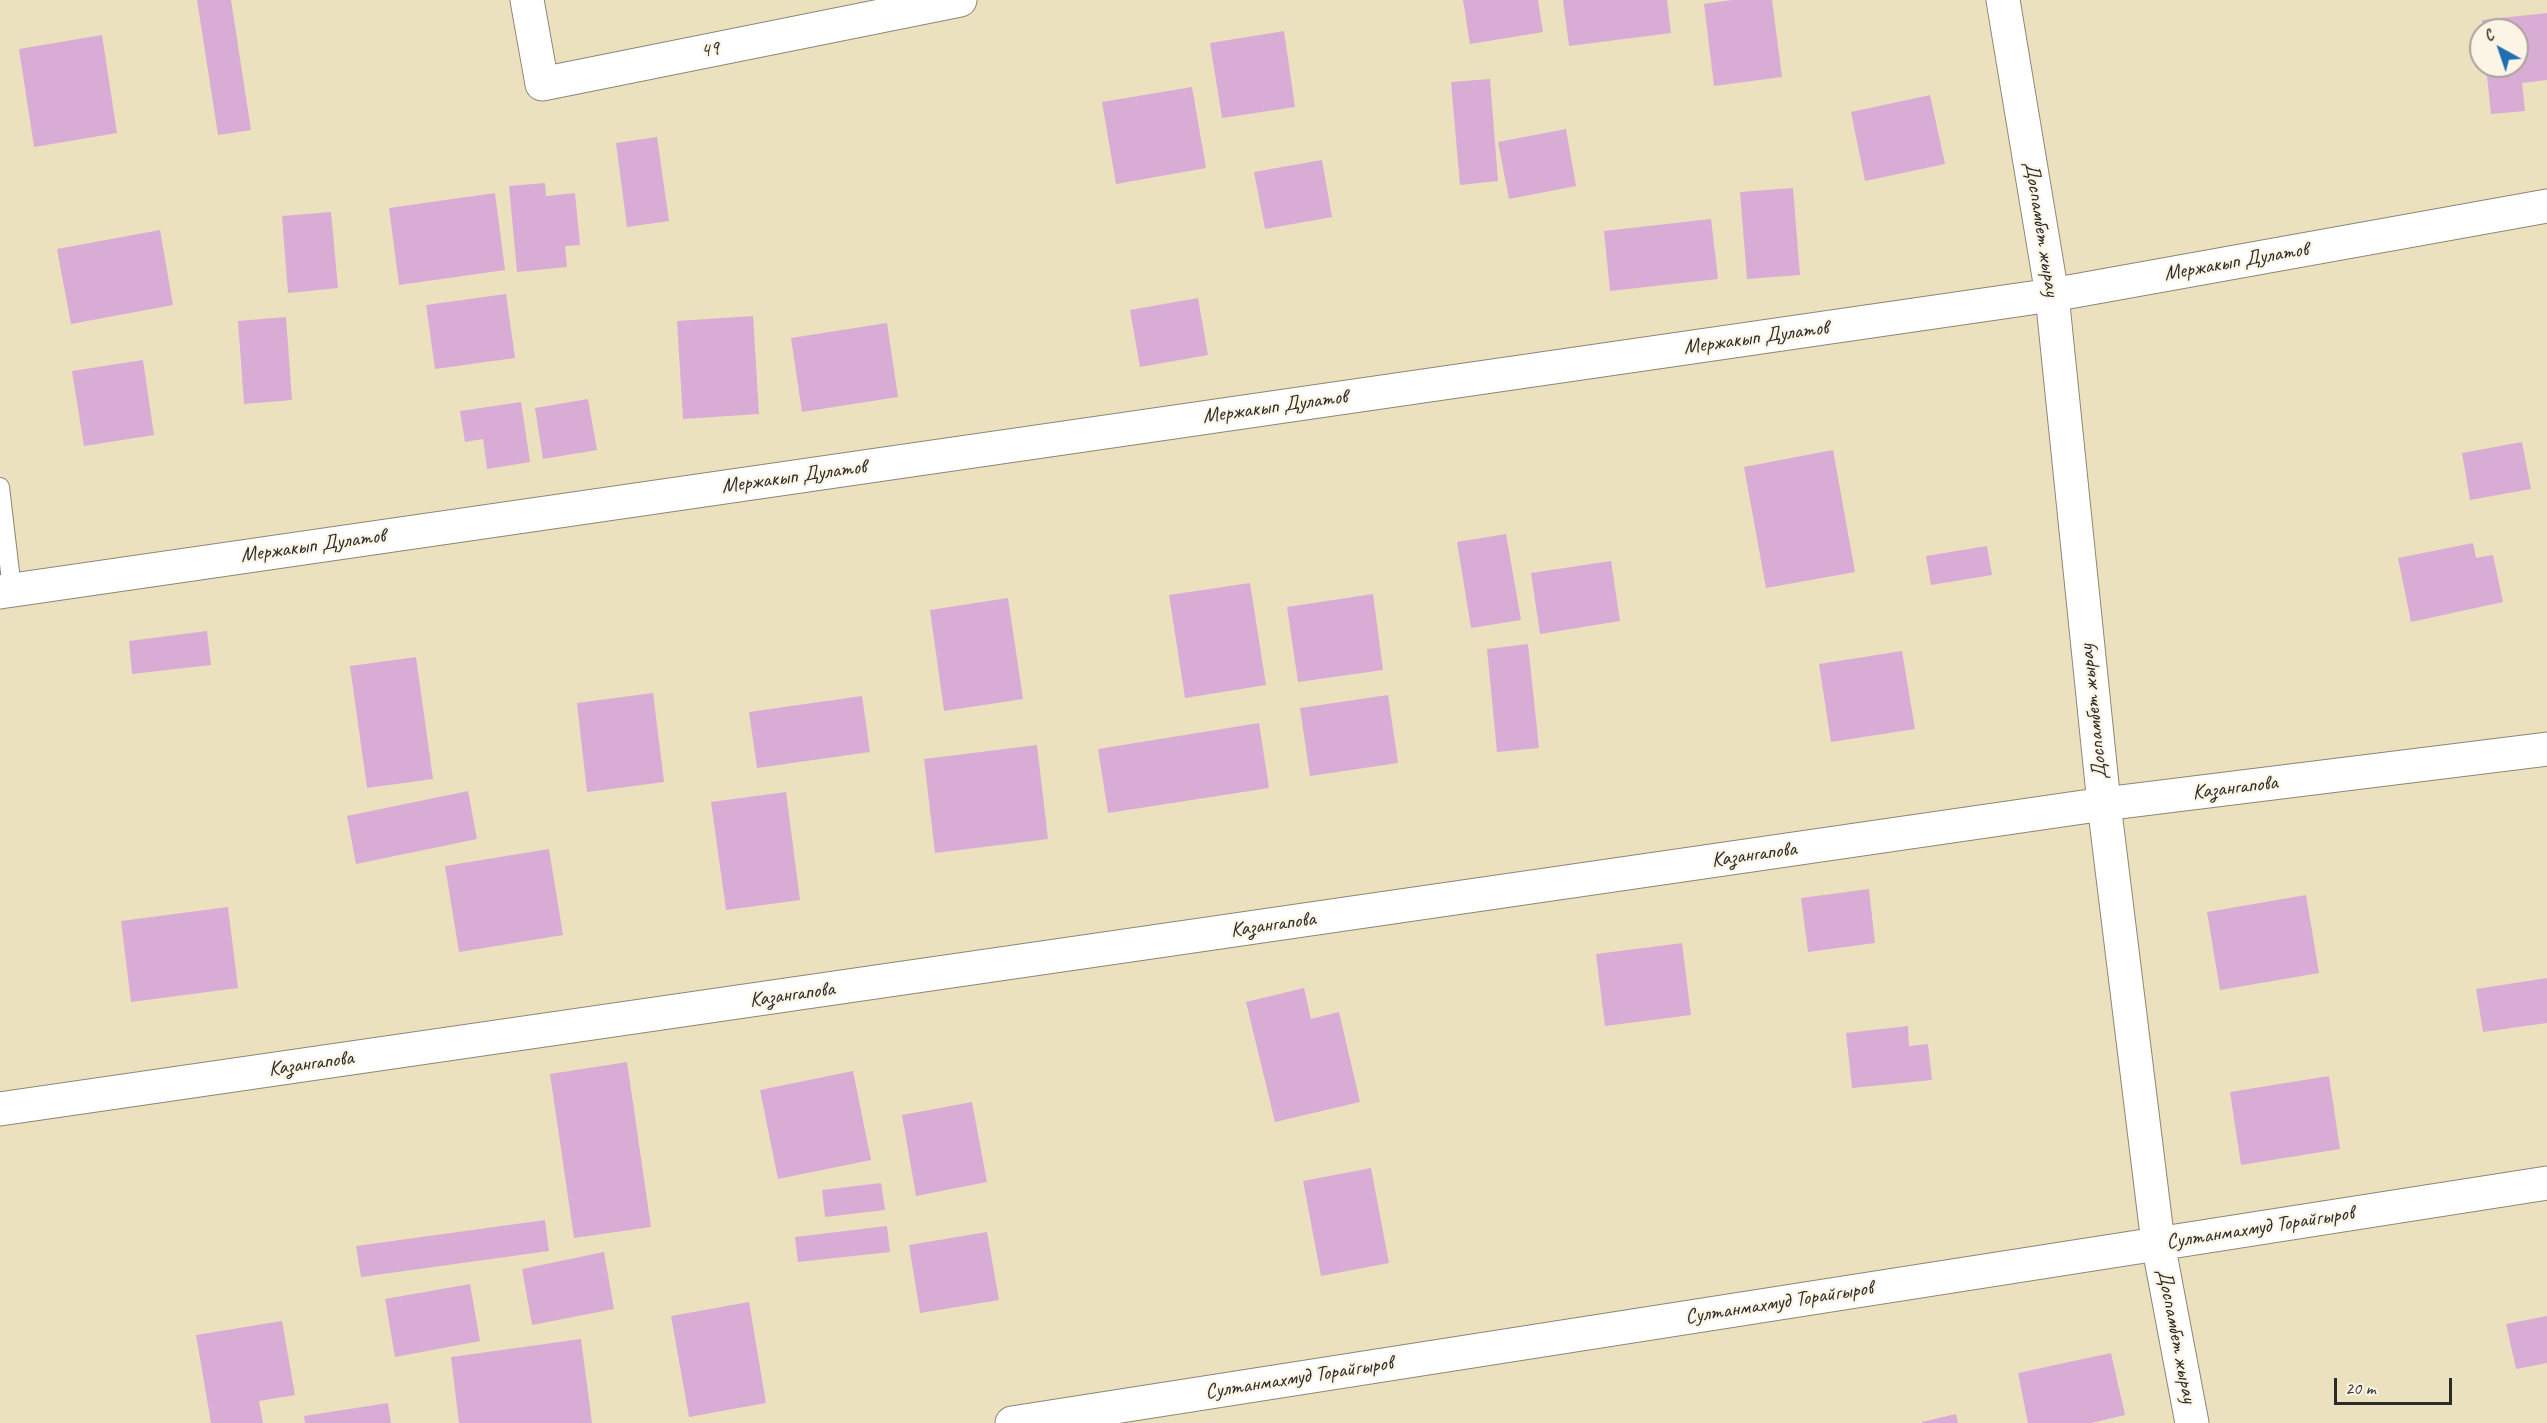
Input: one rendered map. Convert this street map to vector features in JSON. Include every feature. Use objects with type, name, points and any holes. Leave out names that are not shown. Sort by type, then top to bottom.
[{"type":"street","name":"49","points":[[528,0],[543,84],[960,0]]},
{"type":"street","name":"Доспамбет жырау","points":[[2003,0],[2052,296],[2104,804],[2158,1243],[2192,1423]]},
{"type":"street","name":"Мержакып Дулатов","points":[[6,590],[2052,296],[2547,206]]},
{"type":"street","name":"Казангапова","points":[[0,1109],[2104,804],[2547,748]]},
{"type":"street","name":"Султанмахмуд Торайгыров","points":[[1012,1423],[2547,1184]]},
{"type":"lane","points":[[0,487],[6,590]]},
{"type":"building","points":[[197,0],[231,0],[251,130],[218,135]]},
{"type":"building","points":[[1463,0],[1538,0],[1543,32],[1470,44]]},
{"type":"building","points":[[1563,0],[1667,0],[1671,33],[1569,46]]},
{"type":"building","points":[[1732,0],[1772,0],[1782,77],[1714,86],[1704,4]]},
{"type":"building","points":[[2547,13],[2547,80],[2522,83],[2525,111],[2491,114],[2487,78],[2529,78],[2529,18],[2501,18]]},
{"type":"building","points":[[1284,31],[1295,107],[1222,118],[1210,43]]},
{"type":"building","points":[[102,35],[117,133],[34,147],[19,49]]},
{"type":"building","points":[[1490,79],[1498,181],[1460,185],[1451,82]]},
{"type":"building","points":[[1192,87],[1206,168],[1116,184],[1102,102]]},
{"type":"building","points":[[1930,95],[1945,164],[1865,181],[1851,112]]},
{"type":"building","points":[[1566,129],[1576,186],[1509,199],[1498,142]]},
{"type":"building","points":[[657,137],[669,221],[627,227],[616,143]]},
{"type":"building","points":[[1322,160],[1332,217],[1265,229],[1254,172]]},
{"type":"building","points":[[545,183],[546,196],[575,193],[580,245],[565,246],[567,267],[517,272],[509,186]]},
{"type":"building","points":[[1793,188],[1800,275],[1747,279],[1740,192]]},
{"type":"building","points":[[495,193],[505,270],[399,285],[389,208]]},
{"type":"building","points":[[331,212],[338,288],[288,293],[282,216]]},
{"type":"building","points":[[1711,219],[1718,279],[1610,291],[1604,231]]},
{"type":"building","points":[[160,230],[173,305],[71,324],[57,249]]},
{"type":"building","points":[[506,294],[515,358],[435,369],[426,305]]},
{"type":"building","points":[[1198,298],[1208,355],[1140,367],[1130,310]]},
{"type":"building","points":[[753,316],[759,414],[683,419],[677,321]]},
{"type":"building","points":[[286,317],[292,400],[244,404],[238,321]]},
{"type":"building","points":[[887,323],[898,397],[802,412],[791,338]]},
{"type":"building","points":[[143,360],[154,435],[84,446],[72,371]]},
{"type":"building","points":[[588,399],[597,450],[543,459],[535,408]]},
{"type":"building","points":[[521,402],[530,462],[487,469],[483,439],[465,442],[460,411]]},
{"type":"building","points":[[2522,442],[2531,489],[2470,500],[2462,453]]},
{"type":"building","points":[[1833,450],[1855,572],[1766,588],[1744,467]]},
{"type":"building","points":[[1506,534],[1521,620],[1471,628],[1457,542]]},
{"type":"building","points":[[2473,543],[2476,558],[2493,555],[2503,602],[2411,622],[2398,558]]},
{"type":"building","points":[[1987,546],[1992,575],[1931,585],[1926,556]]},
{"type":"building","points":[[1611,561],[1620,621],[1540,634],[1531,573]]},
{"type":"building","points":[[1250,583],[1266,685],[1185,698],[1169,595]]},
{"type":"building","points":[[1373,594],[1383,670],[1298,682],[1287,607]]},
{"type":"building","points":[[1008,598],[1023,699],[944,711],[930,610]]},
{"type":"building","points":[[207,631],[211,665],[132,674],[129,641]]},
{"type":"building","points":[[1528,644],[1539,748],[1497,752],[1487,649]]},
{"type":"building","points":[[1902,651],[1915,729],[1831,742],[1819,664]]},
{"type":"building","points":[[416,657],[433,779],[367,788],[350,666]]},
{"type":"building","points":[[653,693],[664,782],[587,792],[577,703]]},
{"type":"building","points":[[1388,695],[1398,763],[1310,776],[1300,708]]},
{"type":"building","points":[[862,696],[870,752],[757,768],[749,712]]},
{"type":"building","points":[[1259,723],[1269,788],[1108,813],[1098,749]]},
{"type":"building","points":[[1037,745],[1048,839],[935,853],[924,759]]},
{"type":"building","points":[[468,791],[477,839],[356,864],[347,816]]},
{"type":"building","points":[[786,792],[800,900],[726,910],[711,802]]},
{"type":"building","points":[[549,849],[563,935],[459,952],[445,866]]},
{"type":"building","points":[[1869,889],[1875,943],[1808,952],[1801,898]]},
{"type":"building","points":[[2306,895],[2319,973],[2220,990],[2207,912]]},
{"type":"building","points":[[228,907],[238,988],[131,1002],[121,921]]},
{"type":"building","points":[[1682,943],[1691,1015],[1605,1026],[1596,954]]},
{"type":"building","points":[[2547,978],[2547,1023],[2483,1032],[2476,989]]},
{"type":"building","points":[[1304,988],[1311,1019],[1339,1012],[1360,1102],[1275,1122],[1246,1002]]},
{"type":"building","points":[[1908,1026],[1909,1046],[1928,1044],[1932,1080],[1852,1088],[1846,1033]]},
{"type":"building","points":[[627,1062],[651,1227],[574,1238],[550,1074]]},
{"type":"building","points":[[853,1071],[871,1160],[778,1179],[760,1090]]},
{"type":"building","points":[[2329,1076],[2340,1149],[2241,1165],[2230,1092]]},
{"type":"building","points":[[972,1102],[987,1182],[916,1196],[902,1115]]},
{"type":"building","points":[[1371,1168],[1389,1263],[1321,1276],[1303,1181]]},
{"type":"building","points":[[881,1183],[885,1210],[825,1217],[822,1190]]},
{"type":"building","points":[[545,1220],[549,1251],[361,1277],[356,1246]]},
{"type":"building","points":[[887,1226],[890,1252],[798,1262],[795,1237]]},
{"type":"building","points":[[987,1232],[999,1300],[920,1313],[909,1245]]},
{"type":"building","points":[[604,1252],[614,1309],[532,1325],[522,1269]]},
{"type":"building","points":[[470,1284],[480,1341],[395,1357],[385,1299]]},
{"type":"building","points":[[749,1302],[766,1403],[689,1417],[671,1316]]},
{"type":"building","points":[[2547,1316],[2547,1363],[2516,1369],[2506,1324]]},
{"type":"building","points":[[282,1321],[295,1395],[259,1401],[263,1423],[211,1423],[196,1335]]},
{"type":"building","points":[[581,1339],[592,1423],[459,1423],[451,1357]]},
{"type":"building","points":[[2111,1353],[2125,1415],[2091,1423],[2028,1423],[2018,1373]]},
{"type":"building","points":[[388,1403],[391,1423],[305,1423],[304,1416]]},
{"type":"building","points":[[1956,1414],[1958,1423],[1922,1423],[1922,1422]]}]
